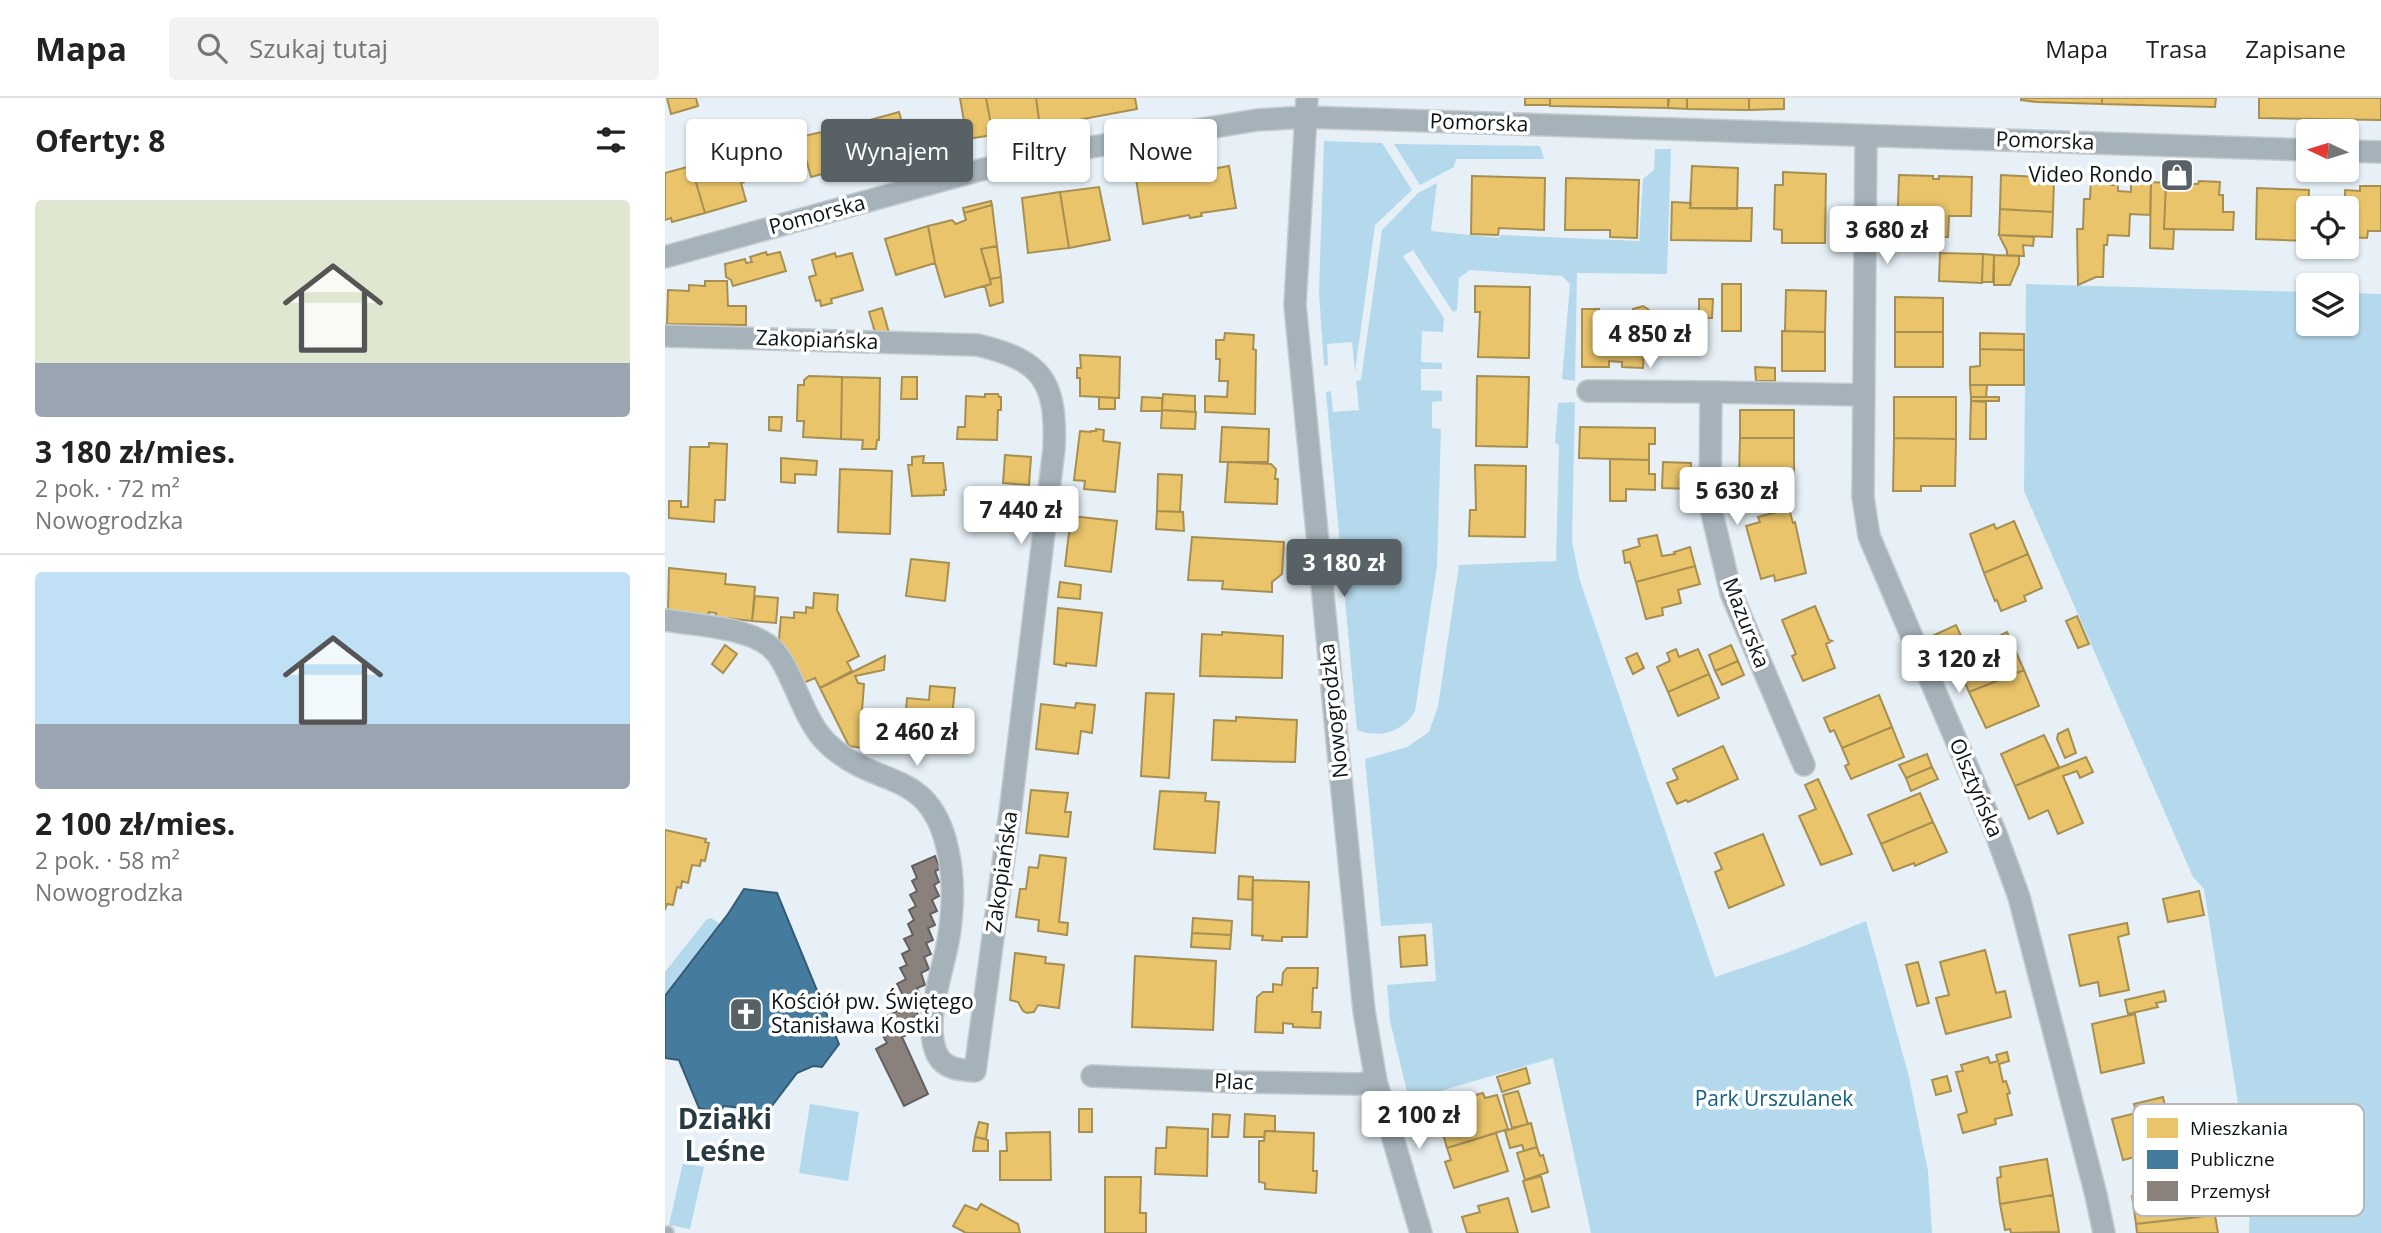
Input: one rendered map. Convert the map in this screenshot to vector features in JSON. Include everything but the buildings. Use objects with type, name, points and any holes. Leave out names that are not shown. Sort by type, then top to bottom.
[{"type":"street","name":"Pomorska","points":[[665,257],[980,170],[1055,153],[1257,120],[1306,107],[1866,136],[2296,150]]},
{"type":"street","name":"Nowogrodzka","points":[[1306,107],[1295,305],[1364,1011],[1376,1081],[1421,1233]]},
{"type":"street","name":"Olsztyńska","points":[[1866,136],[1863,497],[1869,536],[1996,834],[2019,897],[2104,1233]]},
{"type":"street","points":[[2359,151],[2381,152]]},
{"type":"street","name":"Zakopiańska","points":[[665,336],[977,345],[1005,351],[1024,360],[1042,377],[1050,395],[1055,419],[1054,449],[1011,805],[975,1071],[946,1065],[939,1058],[932,1043],[931,1026],[949,937],[953,901],[949,853],[941,823],[929,804],[905,785],[859,767],[826,743],[813,727],[780,657],[769,646],[752,637],[665,620]]},
{"type":"street","points":[[1588,391],[1864,395]]},
{"type":"street","name":"Mazurska","points":[[1711,392],[1710,505],[1731,593],[1804,765]]},
{"type":"street","name":"Plac","points":[[1092,1076],[1238,1082],[1357,1084],[1376,1081]]},
{"type":"green space","points":[[1324,141],[1382,143],[1412,190],[1375,225],[1355,372],[1352,342],[1327,344],[1328,365],[1324,366],[1319,292]]},
{"type":"green space","points":[[1394,144],[1540,146],[1544,159],[1456,159],[1454,167],[1420,185]]},
{"type":"green space","points":[[1655,149],[1671,149],[1667,274],[1577,273],[1575,381],[1562,379],[1570,284],[1562,276],[1470,270],[1459,278],[1457,310],[1453,312],[1413,250],[1403,256],[1444,318],[1443,332],[1422,331],[1421,362],[1442,363],[1442,369],[1421,369],[1421,390],[1442,391],[1442,401],[1432,402],[1432,428],[1441,429],[1437,566],[1415,711],[1404,724],[1390,732],[1374,734],[1357,730],[1326,392],[1331,391],[1333,412],[1359,410],[1356,381],[1361,380],[1382,230],[1418,193],[1437,183],[1431,231],[1499,238],[1500,235],[1639,241],[1643,179],[1654,170]]},
{"type":"green space","points":[[2026,284],[2296,292],[2296,336],[2359,336],[2359,293],[2381,294],[2381,1233],[2249,1233],[2249,1216],[2364,1216],[2364,1104],[2238,1104],[2204,889],[2193,877],[2024,491]]},
{"type":"green space","name":"Park Urszulanek","points":[[1575,402],[1572,541],[1580,581],[1715,977],[1789,952],[1866,921],[1909,1077],[1928,1171],[1932,1233],[1591,1233],[1553,1058],[1409,1100],[1390,1021],[1387,985],[1436,981],[1432,923],[1381,926],[1365,759],[1407,747],[1429,732],[1438,706],[1459,565],[1556,561],[1559,445],[1555,443],[1558,403]]},
{"type":"green space","points":[[711,918],[720,924],[665,996],[665,972],[707,919]]},
{"type":"green space","points":[[810,1104],[859,1112],[848,1181],[799,1173]]},
{"type":"green space","points":[[683,1163],[704,1167],[690,1229],[669,1225]]},
{"type":"place","name":"Video Rondo","points":[[2177,175]]},
{"type":"place","name":"Kościół pw. Świętego Stanisława Kostki","points":[[746,1014]]},
{"type":"district","name":"Działki Leśne","points":[[725,1135]]}]
